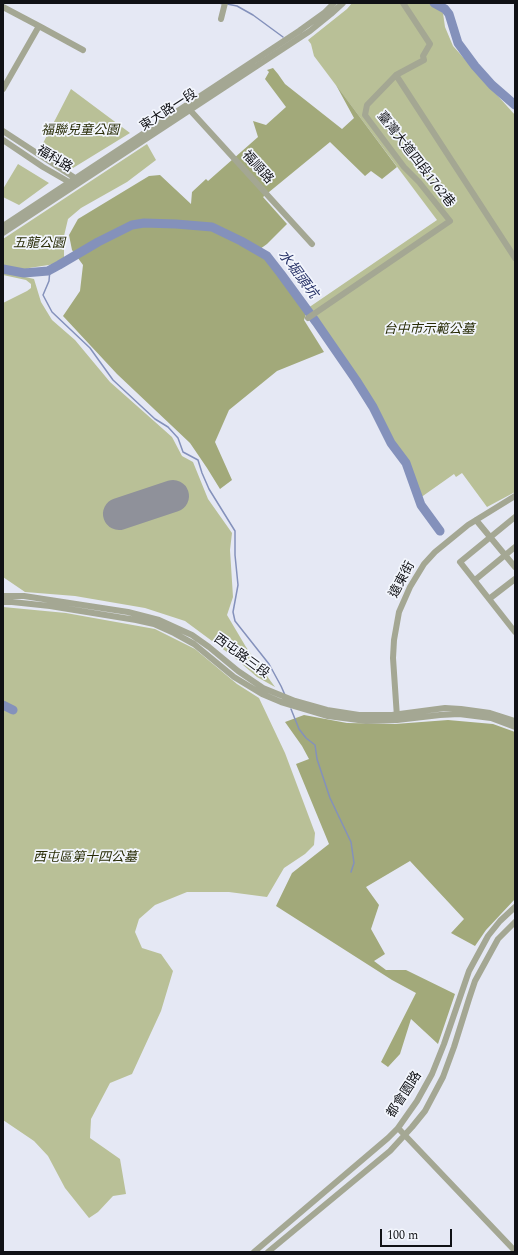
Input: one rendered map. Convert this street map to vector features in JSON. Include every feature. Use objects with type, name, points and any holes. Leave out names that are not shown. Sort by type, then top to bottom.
[{"type":"street","points":[[221,19],[224,3]]},
{"type":"street","name":"東大路一段","points":[[3,230],[215,90],[324,13],[334,3]]},
{"type":"street","name":"東大路一段","points":[[215,90],[310,32],[343,3]]},
{"type":"street","name":"臺灣大道四段1762巷","points":[[308,318],[450,221],[419,182],[404,167],[365,115],[367,105],[396,75],[424,60],[423,56],[430,44],[403,3]]},
{"type":"street","points":[[3,7],[83,50]]},
{"type":"street","points":[[3,89],[39,26]]},
{"type":"street","points":[[396,75],[515,258]]},
{"type":"street","name":"福順路","points":[[188,108],[312,244]]},
{"type":"street","name":"福科路","points":[[3,131],[76,181]]},
{"type":"street","name":"福科路","points":[[3,140],[69,182],[76,181]]},
{"type":"street","name":"東大路一段","points":[[3,230],[69,182]]},
{"type":"street","name":"遠東街","points":[[397,717],[393,658],[394,640],[397,622],[405,595],[430,556],[468,525],[515,496]]},
{"type":"street","points":[[515,517],[460,562],[515,632]]},
{"type":"street","points":[[476,520],[515,567]]},
{"type":"street","points":[[474,580],[515,547]]},
{"type":"street","points":[[489,599],[515,579]]},
{"type":"street","name":"西屯路三段","points":[[3,596],[24,596],[128,612],[159,620],[192,636],[209,647],[238,671],[264,688],[295,701],[327,710],[359,715],[397,717],[459,714],[492,718],[515,726]]},
{"type":"street","name":"西屯路三段","points":[[3,602],[50,606],[154,624],[174,632],[194,644],[234,677],[262,694],[281,702],[328,716],[366,721],[445,708],[490,713],[515,721]]},
{"type":"street","name":"都會園路","points":[[254,1252],[378,1147],[398,1128],[417,1101],[432,1074],[469,971],[488,936],[515,907]]},
{"type":"street","name":"都會園路","points":[[268,1252],[390,1151],[425,1111],[443,1076],[475,982],[498,939],[515,922]]},
{"type":"street","points":[[398,1128],[515,1251]]},
{"type":"green space","name":"台中市示範公墓","points":[[352,3],[430,3],[437,5],[443,13],[445,27],[453,46],[515,115],[515,492],[487,507],[462,473],[456,477],[454,474],[420,498],[407,461],[392,442],[374,406],[357,379],[308,308],[437,220],[314,56],[311,44],[308,40],[347,9]]},
{"type":"green space","points":[[273,68],[285,84],[342,129],[354,118],[336,85],[397,167],[382,179],[371,171],[365,176],[330,142],[263,197],[287,224],[260,249],[291,281],[308,308],[304,320],[324,352],[277,371],[229,410],[215,442],[232,480],[220,489],[190,443],[117,374],[63,316],[80,291],[83,265],[72,250],[69,235],[78,219],[149,176],[160,175],[191,204],[192,192],[206,179],[208,181],[258,137],[253,121],[266,125],[286,107],[265,79],[269,72],[267,70]]},
{"type":"green space","name":"福聯兒童公園","points":[[71,89],[130,133],[73,168],[40,149]]},
{"type":"green space","name":"五龍公園","points":[[147,144],[156,160],[127,182],[81,208],[68,219],[64,236],[64,258],[55,264],[25,270],[3,266],[3,239]]},
{"type":"green space","points":[[18,164],[49,183],[19,205],[3,197],[3,189]]},
{"type":"green space","points":[[3,272],[34,279],[41,302],[52,320],[75,340],[110,382],[172,437],[182,456],[193,462],[208,499],[232,533],[230,550],[233,597],[227,615],[246,647],[275,687],[257,677],[235,658],[185,621],[145,608],[75,596],[25,592],[3,577],[3,303],[27,291],[31,288],[31,284],[26,280],[3,275]]},
{"type":"green space","name":"西屯區第十四公墓","points":[[3,607],[66,613],[155,629],[195,649],[237,684],[259,698],[285,753],[315,833],[314,845],[305,854],[284,868],[267,897],[229,892],[187,892],[155,905],[139,919],[135,932],[142,948],[161,954],[173,971],[161,1011],[132,1074],[110,1083],[91,1119],[90,1138],[120,1159],[126,1194],[113,1196],[98,1212],[89,1218],[65,1188],[48,1156],[34,1141],[3,1120]]},
{"type":"green space","points":[[304,715],[347,723],[395,724],[448,720],[493,724],[515,732],[515,899],[486,930],[475,946],[451,933],[464,919],[410,861],[366,887],[379,905],[371,929],[385,954],[374,961],[386,970],[406,970],[455,994],[438,1044],[411,1019],[400,1054],[388,1067],[381,1062],[416,993],[392,980],[276,906],[292,873],[329,844],[296,764],[309,759],[302,746],[285,722]]},
{"type":"waterway","points":[[219,3],[223,4]]},
{"type":"waterway","points":[[434,3],[445,9],[449,14],[458,43],[475,66],[492,85],[515,105]]},
{"type":"waterway","points":[[227,4],[237,6],[253,15],[283,37]]},
{"type":"waterway","name":"水堀頭坑","points":[[3,269],[24,273],[48,271],[98,242],[132,225],[144,223],[212,227],[267,256],[316,322],[373,407],[391,443],[406,463],[421,505],[440,531]]},
{"type":"waterway","points":[[50,269],[49,281],[43,295],[52,312],[90,348],[113,380],[155,419],[168,427],[178,438],[183,452],[198,460],[209,489],[235,531],[235,555],[238,585],[233,612],[235,621],[269,664],[285,695]]},
{"type":"waterway","points":[[3,705],[13,710]]},
{"type":"waterway","points":[[291,709],[299,729],[306,738],[315,745],[317,759],[330,798],[351,842],[354,863],[351,872]]},
{"type":"runway","points":[[119,514],[173,496]]}]
